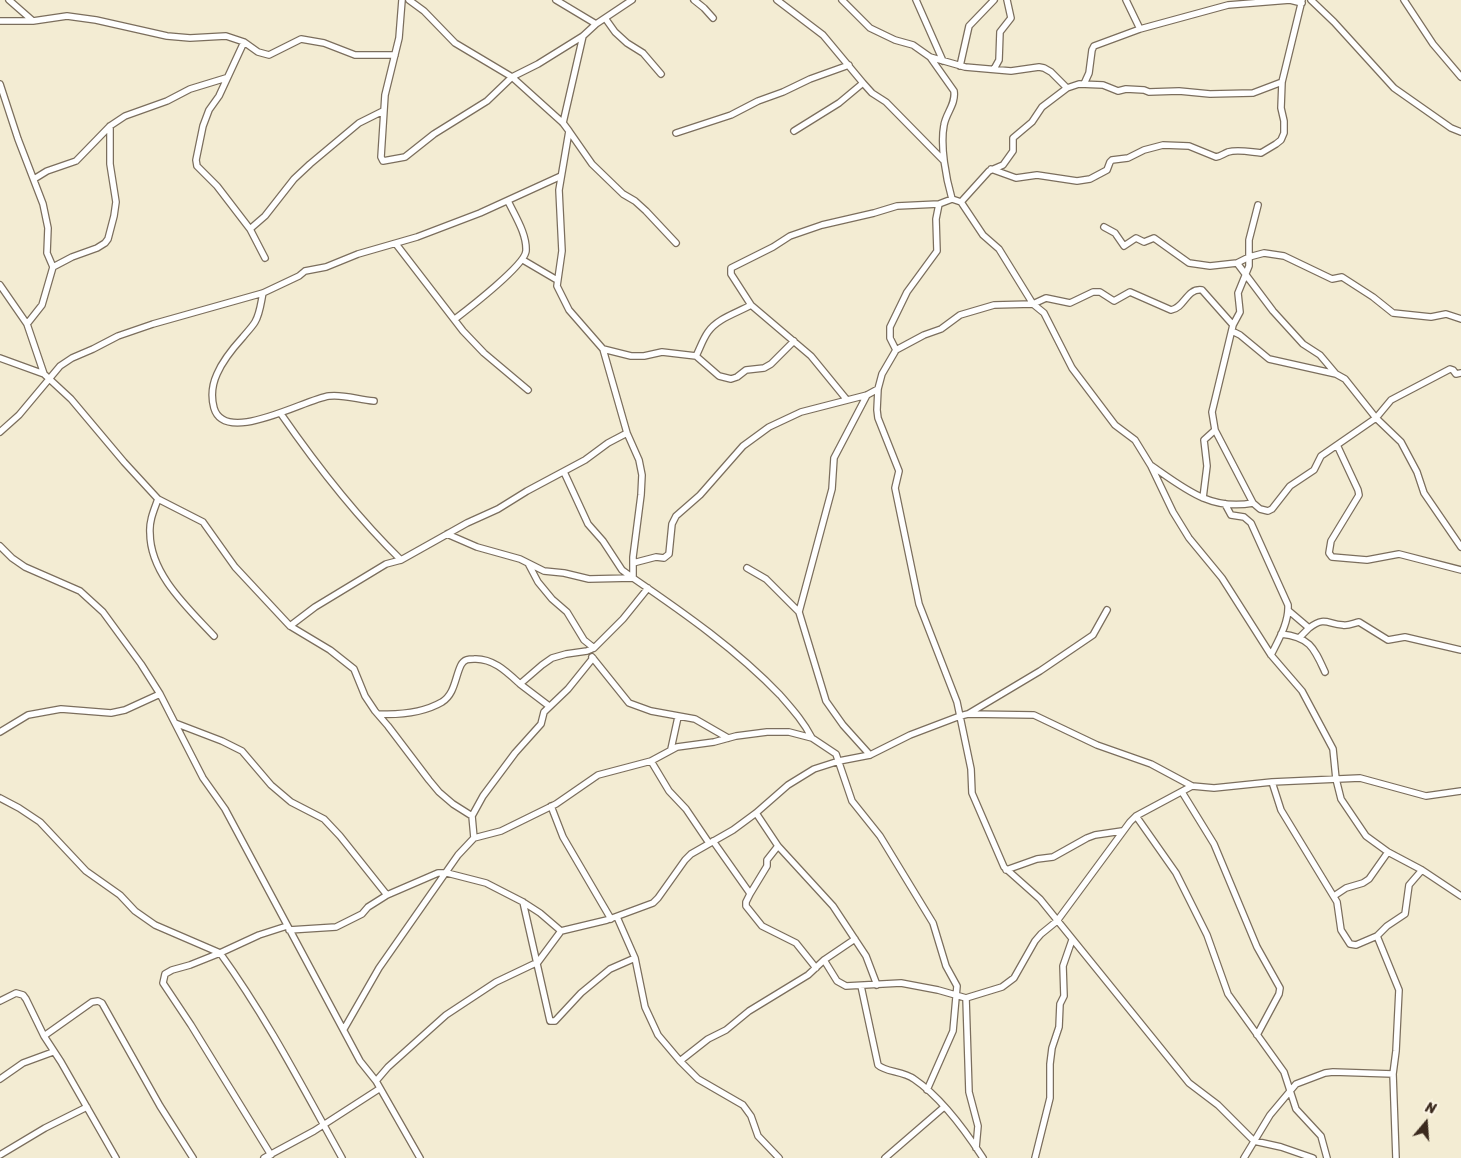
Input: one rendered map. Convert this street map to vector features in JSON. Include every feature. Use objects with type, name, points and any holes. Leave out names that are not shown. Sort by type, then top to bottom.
[{"type":"street","points":[[9,0],[33,22]]},
{"type":"street","points":[[402,0],[399,38],[383,111],[381,160],[383,161],[405,157],[434,134],[487,101],[512,77],[584,36],[596,24],[632,0]]},
{"type":"street","points":[[409,0],[424,11],[456,43],[512,77],[563,124],[592,164],[623,194],[635,201],[646,211],[676,243]]},
{"type":"street","points":[[556,0],[596,24]]},
{"type":"street","points":[[694,0],[712,18]]},
{"type":"street","points":[[777,0],[823,34],[862,83],[886,102],[944,161]]},
{"type":"street","points":[[842,0],[870,28],[895,40],[913,45],[930,57],[960,66],[1011,70],[1044,68],[1051,72],[1067,88]]},
{"type":"street","points":[[916,0],[943,61]]},
{"type":"street","points":[[960,66],[969,26],[994,0]]},
{"type":"street","points":[[994,69],[999,60],[1000,32],[1011,18],[1007,0]]},
{"type":"street","points":[[1126,0],[1140,29]]},
{"type":"street","points":[[991,169],[1016,178],[1036,175],[1060,180],[1085,181],[1107,170],[1112,160],[1128,158],[1156,146],[1189,146],[1216,157],[1227,152],[1250,151],[1261,153],[1281,140],[1284,133],[1284,121],[1280,108],[1282,82],[1302,2],[1290,0],[1228,5],[1140,29],[1094,46],[1089,73],[1084,84]]},
{"type":"street","points":[[1311,0],[1334,22],[1394,88],[1451,128],[1461,132]]},
{"type":"street","points":[[1404,0],[1433,44],[1461,78]]},
{"type":"street","points":[[0,21],[33,22],[67,16],[96,20],[167,36],[190,38],[226,36],[244,42],[258,52],[269,55],[301,39],[324,43],[355,55],[395,55]]},
{"type":"street","points":[[605,18],[615,32],[643,53],[661,74]]},
{"type":"street","points":[[563,124],[584,36]]},
{"type":"street","points":[[244,42],[219,96],[208,110],[196,160],[197,166],[217,186],[250,229],[265,258]]},
{"type":"street","points":[[930,57],[954,91],[944,124],[944,161],[952,199]]},
{"type":"street","points":[[676,133],[730,114],[783,92],[810,78],[848,65]]},
{"type":"street","points":[[34,179],[47,171],[76,160],[110,126],[125,116],[167,101],[190,89],[226,78]]},
{"type":"street","points":[[961,202],[991,169],[1003,165],[1013,151],[1013,138],[1032,122],[1042,107],[1067,88],[1084,84],[1103,85],[1118,91],[1126,89],[1149,92],[1179,91],[1210,94],[1253,93],[1282,82]]},
{"type":"street","points":[[794,131],[839,103],[862,83]]},
{"type":"street","points":[[0,84],[47,218],[47,253],[53,266],[42,305],[26,324]]},
{"type":"street","points":[[250,229],[265,216],[294,178],[358,123],[383,111]]},
{"type":"street","points":[[53,266],[97,248],[108,239],[116,202],[110,164],[110,126]]},
{"type":"street","points":[[569,132],[561,176],[559,208],[562,251],[557,286],[569,310],[603,349],[627,433],[639,460],[642,476],[633,578]]},
{"type":"street","points":[[0,432],[19,415],[46,376],[72,358],[118,336],[152,324],[263,293],[299,276],[304,271],[326,267],[358,254],[396,244],[480,213],[561,176]]},
{"type":"street","points":[[847,400],[811,356],[751,305],[731,274],[731,268],[773,247],[790,236],[822,225],[897,206],[939,204],[952,199],[961,202],[983,235],[997,247],[1033,304],[1044,313],[1072,368],[1115,425],[1135,440],[1151,466],[1176,518],[1189,538],[1222,578],[1271,655],[1302,691],[1332,747],[1336,779],[1341,799],[1366,836],[1388,852],[1422,870],[1461,896]]},
{"type":"street","points":[[455,319],[489,293],[523,260],[526,253],[525,240],[508,201]]},
{"type":"street","points":[[896,350],[890,338],[890,327],[907,292],[936,251],[936,216],[939,204]]},
{"type":"street","points":[[1258,205],[1249,240],[1249,266],[1238,293],[1240,312],[1232,328],[1212,412],[1215,430],[1253,503],[1260,509],[1265,511],[1272,509],[1290,486],[1314,470],[1321,456],[1376,418],[1386,405],[1399,395],[1450,369],[1456,374],[1461,373]]},
{"type":"street","points":[[1104,228],[1115,234],[1124,246],[1136,238],[1144,242],[1154,238],[1188,263],[1210,266],[1237,263],[1264,253],[1281,255],[1332,279],[1342,277],[1373,297],[1393,313],[1431,317],[1446,314],[1461,319]]},
{"type":"street","points":[[396,244],[463,331],[484,353],[528,390]]},
{"type":"street","points":[[523,260],[557,280]]},
{"type":"street","points":[[1237,263],[1273,311],[1303,344],[1320,355],[1336,374]]},
{"type":"street","points":[[0,285],[26,324],[46,376]]},
{"type":"street","points":[[1313,1158],[1281,1147],[1254,1141],[1218,1106],[1183,1076],[1040,899],[1006,870],[972,793],[971,769],[952,687],[919,604],[895,488],[899,471],[876,410],[883,370],[896,350],[924,335],[941,329],[960,315],[994,305],[1033,304],[1046,298],[1070,303],[1097,291],[1114,301],[1130,292],[1171,310],[1180,306],[1188,295],[1195,290],[1202,290],[1232,328],[1269,359],[1336,374],[1346,379],[1376,418],[1401,442],[1417,472],[1424,493],[1461,548]]},
{"type":"street","points":[[263,293],[256,321],[228,354],[213,384],[212,395],[217,414],[226,422],[240,423],[281,414],[329,396],[374,401]]},
{"type":"street","points":[[696,356],[709,331],[715,325],[724,318],[751,305]]},
{"type":"street","points":[[603,349],[632,356],[644,356],[662,352],[696,356],[720,376],[731,379],[746,370],[764,368],[794,341]]},
{"type":"street","points":[[0,358],[46,376],[71,399],[158,500],[203,522],[234,567],[290,626],[330,650],[354,669],[365,696],[439,792],[472,816]]},
{"type":"street","points":[[633,563],[656,557],[667,557],[669,554],[672,524],[676,516],[700,495],[743,446],[769,427],[801,412],[867,395],[878,390]]},
{"type":"street","points":[[799,612],[832,489],[834,458],[867,395]]},
{"type":"street","points":[[281,414],[306,450],[343,497],[372,531],[401,560]]},
{"type":"street","points":[[1203,498],[1207,466],[1204,440],[1215,430]]},
{"type":"street","points":[[290,626],[315,607],[386,564],[401,560],[448,534],[498,510],[527,491],[585,460],[608,443],[627,433]]},
{"type":"street","points":[[1337,445],[1358,490],[1358,495],[1331,541],[1330,553],[1332,556],[1368,560],[1399,554],[1461,570]]},
{"type":"street","points":[[1151,466],[1195,495],[1203,498],[1225,504],[1242,505],[1253,503]]},
{"type":"street","points":[[564,472],[588,524],[604,541],[622,570],[703,628],[757,672],[803,720],[812,738]]},
{"type":"street","points":[[158,500],[152,513],[150,532],[152,550],[163,576],[214,636]]},
{"type":"street","points":[[1225,504],[1231,515],[1244,517],[1251,523],[1288,605],[1289,611],[1271,655]]},
{"type":"street","points":[[448,534],[477,548],[520,559],[528,565],[544,571],[564,573],[589,579],[633,578]]},
{"type":"street","points":[[0,546],[25,567],[80,591],[91,599],[121,636],[160,694],[203,778],[225,809],[360,1061],[376,1081],[420,1158]]},
{"type":"street","points":[[528,565],[538,582],[552,599],[567,612],[584,640],[594,648]]},
{"type":"street","points":[[747,568],[766,579],[799,612],[826,701],[843,725],[870,755]]},
{"type":"street","points":[[520,684],[552,658],[594,648],[623,619],[648,588]]},
{"type":"street","points":[[968,714],[1093,635],[1107,610]]},
{"type":"street","points":[[1289,611],[1309,628]]},
{"type":"street","points":[[1300,637],[1317,622],[1322,621],[1346,626],[1359,622],[1388,640],[1405,637],[1461,650]]},
{"type":"street","points":[[1281,634],[1300,637],[1311,647],[1325,672]]},
{"type":"street","points":[[587,651],[629,703],[645,710],[695,719],[728,738]]},
{"type":"street","points":[[378,714],[403,715],[443,701],[455,684],[464,661],[481,658],[501,668],[549,706]]},
{"type":"street","points":[[474,838],[472,816],[483,796],[515,753],[541,724],[544,712],[568,689],[593,658]]},
{"type":"street","points":[[0,732],[28,715],[61,709],[111,713],[125,710],[160,694]]},
{"type":"street","points":[[376,1081],[388,1067],[446,1015],[496,982],[538,962],[561,931],[614,918],[656,901],[687,858],[733,830],[793,782],[814,769],[870,755],[910,735],[960,716],[968,714],[1034,715],[1097,745],[1151,764],[1192,786],[1220,788],[1272,782],[1360,778],[1426,796],[1461,791]]},
{"type":"street","points":[[671,749],[678,717]]},
{"type":"street","points":[[176,722],[242,751],[271,786],[291,802],[324,819],[387,895]]},
{"type":"street","points":[[344,1029],[379,968],[458,855],[474,838],[501,831],[551,806],[598,775],[651,761],[671,749],[728,738],[778,732],[798,733],[812,738],[834,751],[840,762],[852,801],[880,836],[929,913],[934,923],[946,966],[957,986],[953,1031],[927,1090]]},
{"type":"street","points":[[651,761],[669,791],[686,809],[750,894]]},
{"type":"street","points":[[1272,782],[1281,810],[1337,902],[1341,930],[1350,944],[1356,945],[1377,936],[1387,926],[1405,914],[1409,885],[1422,870]]},
{"type":"street","points":[[824,960],[840,983],[846,986],[901,984],[934,989],[966,998],[1002,987],[1011,981],[1035,941],[1057,921],[1122,831],[1136,816],[1192,786]]},
{"type":"street","points":[[1182,792],[1214,844],[1237,894],[1253,939],[1280,988],[1279,994],[1257,1035]]},
{"type":"street","points":[[0,798],[40,822],[86,871],[120,895],[135,912],[155,925],[220,953],[245,988],[291,1064],[342,1158]]},
{"type":"street","points":[[551,806],[563,837],[614,918],[635,958],[644,1007],[658,1035],[698,1079],[743,1105],[751,1116],[758,1136],[779,1158]]},
{"type":"street","points":[[756,813],[778,846],[833,906],[868,961],[876,985]]},
{"type":"street","points":[[1136,816],[1176,873],[1207,935],[1228,994],[1284,1072],[1296,1109],[1321,1136],[1327,1158]]},
{"type":"street","points":[[1006,870],[1037,859],[1053,857],[1095,835],[1122,831]]},
{"type":"street","points":[[778,846],[767,860],[768,866],[750,894],[746,904],[762,926],[796,943],[816,968]]},
{"type":"street","points":[[1334,896],[1346,888],[1363,883],[1369,879],[1388,852]]},
{"type":"street","points":[[271,1155],[163,983],[165,974],[220,953],[259,935],[288,928],[336,927],[362,914],[368,907],[387,895],[438,873],[447,873],[486,884],[540,912],[561,931]]},
{"type":"street","points":[[523,902],[550,1021],[553,1022],[581,993],[610,969],[635,958]]},
{"type":"street","points":[[1377,936],[1399,990],[1393,1074],[1396,1158]]},
{"type":"street","points":[[680,1061],[708,1039],[726,1030],[749,1011],[816,968],[824,960],[855,939]]},
{"type":"street","points":[[1035,1158],[1050,1098],[1052,1048],[1059,1027],[1060,1004],[1064,996],[1063,966],[1072,940]]},
{"type":"street","points":[[861,986],[878,1065],[883,1069],[894,1070],[908,1076],[927,1090],[944,1108],[983,1158]]},
{"type":"street","points":[[0,1001],[16,993],[22,995],[53,1052],[116,1158]]},
{"type":"street","points":[[966,998],[969,1092],[978,1126],[976,1148]]},
{"type":"street","points":[[44,1036],[92,1002],[98,1001],[102,1003],[160,1106],[193,1158]]},
{"type":"street","points":[[0,1079],[23,1063],[53,1052]]},
{"type":"street","points":[[1244,1158],[1270,1115],[1290,1090],[1301,1080],[1325,1072],[1393,1074]]},
{"type":"street","points":[[264,1158],[314,1131],[379,1089]]},
{"type":"street","points":[[0,1155],[45,1128],[87,1107]]},
{"type":"street","points":[[886,1158],[944,1108]]}]
